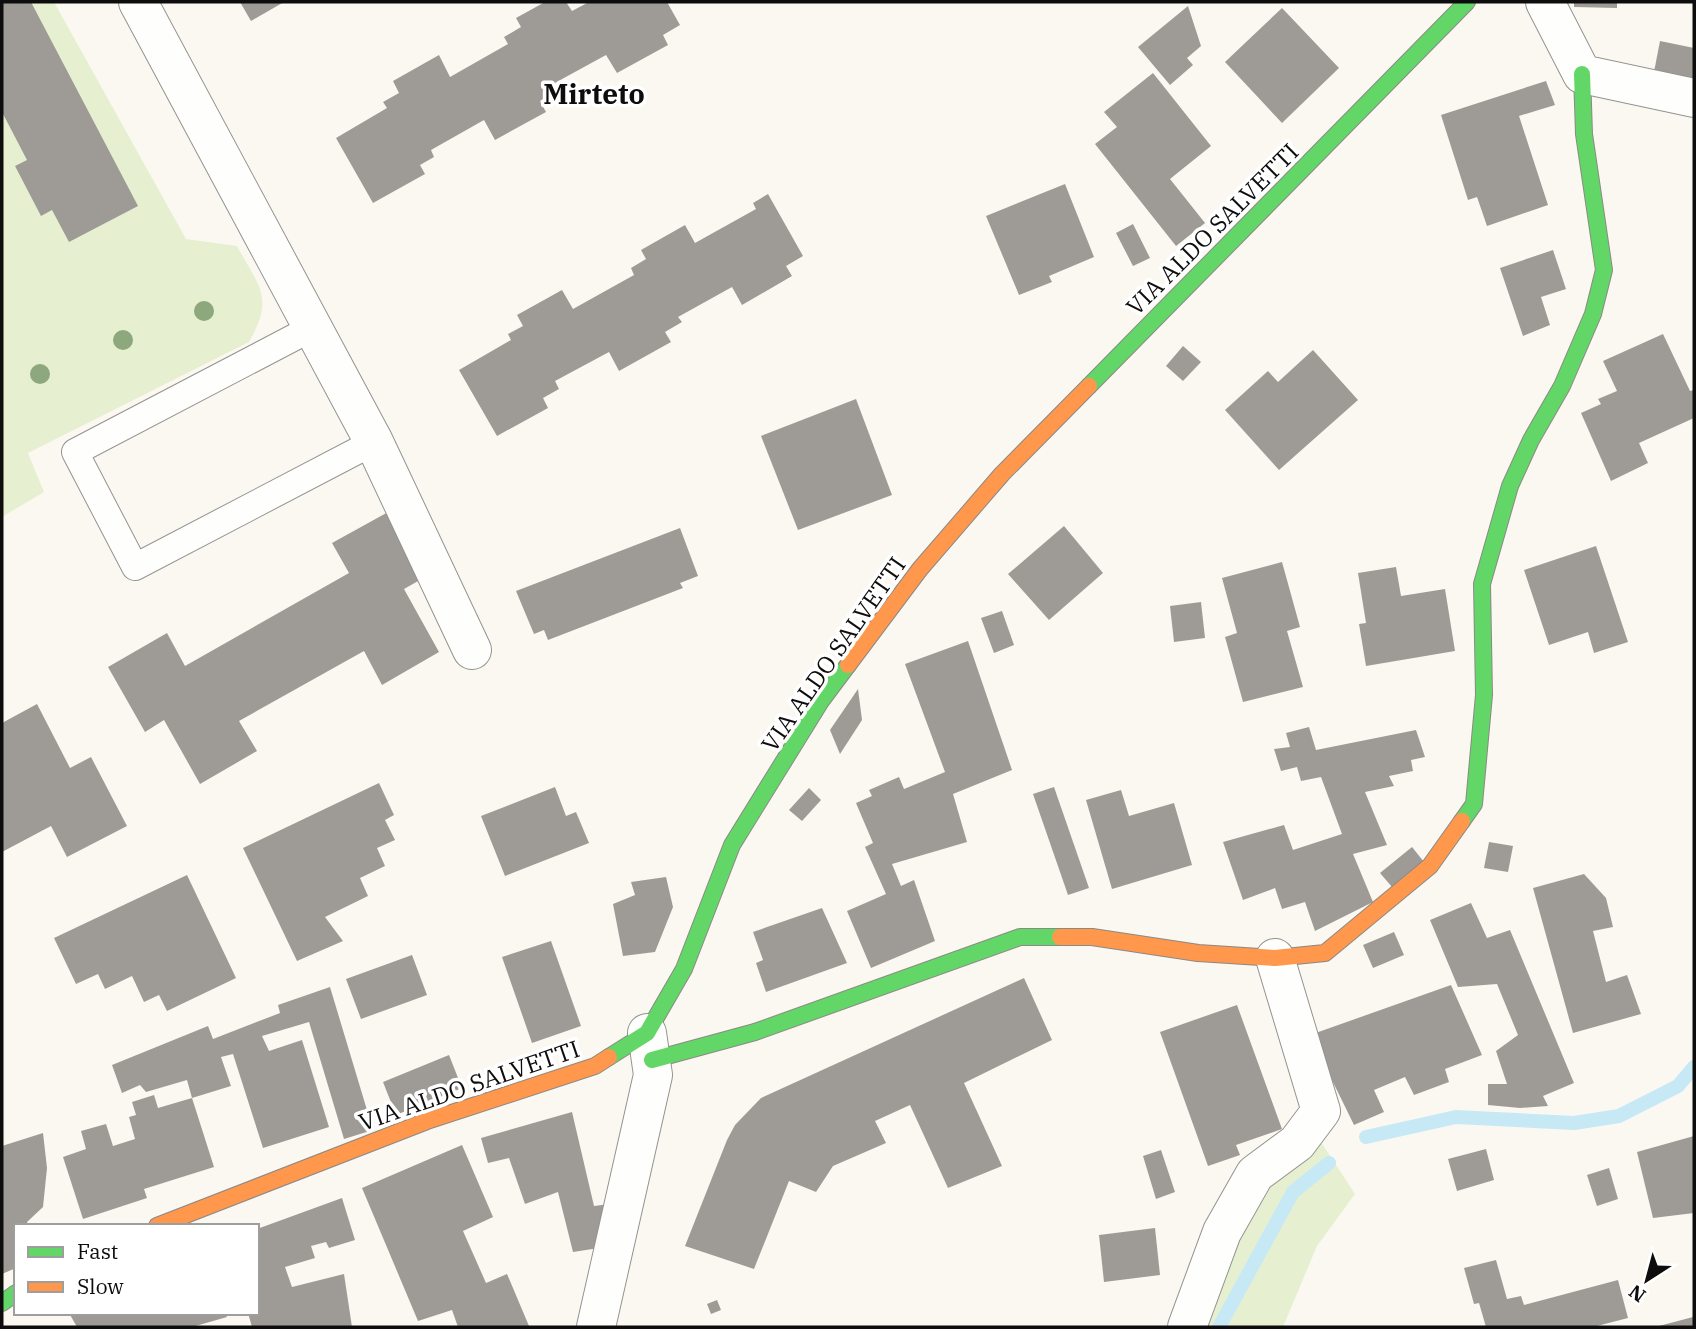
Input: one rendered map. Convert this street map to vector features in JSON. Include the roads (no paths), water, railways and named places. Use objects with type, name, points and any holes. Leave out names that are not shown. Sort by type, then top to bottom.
[{"type":"street","points":[[138,2],[374,442],[472,650]]},
{"type":"street","points":[[596,1327],[653,1075],[650,1047],[755,1032],[1020,937],[1092,937],[1198,953],[1275,958],[1325,953],[1430,866],[1474,804],[1484,695],[1482,584],[1510,486],[1593,314],[1604,270],[1584,134],[1582,74],[1545,2]]},
{"type":"street","name":"VIA ALDO SALVETTI","points":[[162,1224],[426,1121],[650,1047],[684,969],[732,845],[821,701],[920,569],[1002,474],[1457,5]]},
{"type":"street","points":[[1582,74],[1694,98]]},
{"type":"street","points":[[1187,1327],[1222,1232],[1255,1174],[1297,1143],[1321,1111],[1275,958]]},
{"type":"lane","points":[[312,328],[75,452],[135,567],[374,442]]},
{"type":"waterway","points":[[1366,1137],[1456,1117],[1574,1123],[1619,1116],[1678,1086],[1694,1067]]},
{"type":"waterway","points":[[1219,1327],[1293,1192],[1329,1163]]},
{"type":"district","name":"Mirteto","points":[[594,93]]}]
